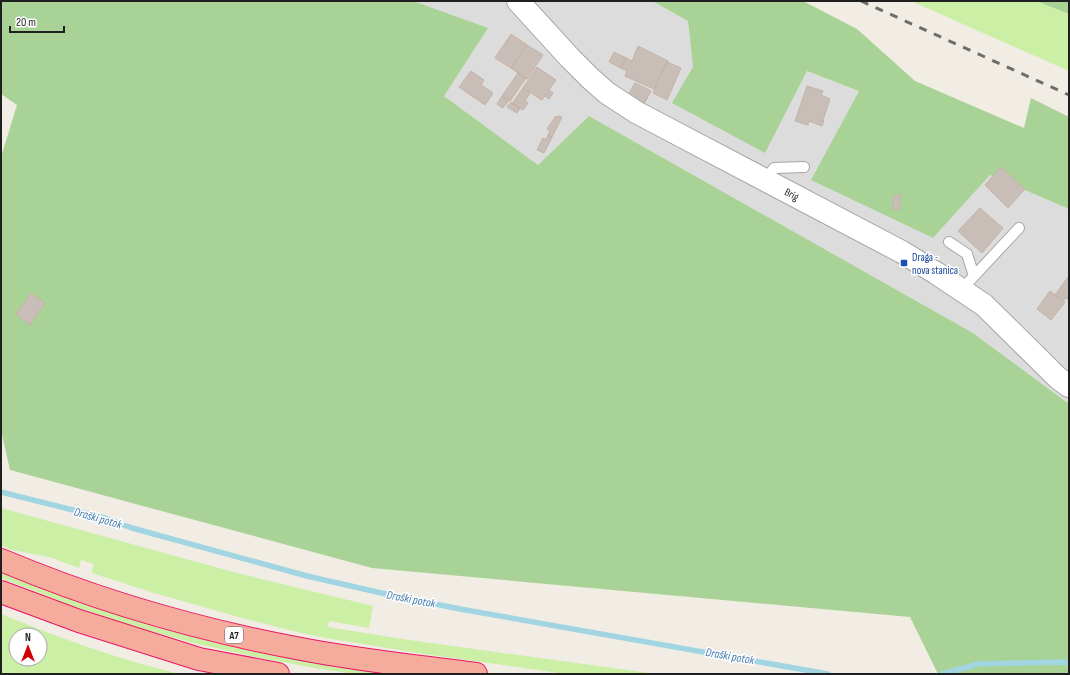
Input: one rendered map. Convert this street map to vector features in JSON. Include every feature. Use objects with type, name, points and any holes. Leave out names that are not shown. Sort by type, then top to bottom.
[{"type":"highway","name":"A7","points":[[1,560],[74,589],[150,614],[224,633],[305,650],[476,674]]},
{"type":"highway","points":[[1,592],[79,621],[199,659],[278,674]]},
{"type":"street","name":"Brig","points":[[518,1],[591,79],[607,93],[636,112],[902,252],[936,273],[968,283],[984,305],[1058,378],[1069,386]]},
{"type":"lane","points":[[765,180],[774,168],[804,167]]},
{"type":"lane","points":[[968,283],[1019,228]]},
{"type":"lane","points":[[949,242],[967,254],[968,283]]},
{"type":"shaded area","points":[[413,1],[652,1],[688,21],[693,67],[765,152],[807,71],[859,91],[812,180],[933,238],[990,175],[1069,209],[1069,404],[973,333],[589,116],[538,165],[444,96]]},
{"type":"green space","points":[[1,1],[413,1],[488,28],[444,96],[538,165],[589,116],[973,333],[1069,404],[1069,674],[938,674],[910,617],[372,568],[10,470],[1,430],[1,157],[17,105],[1,94]]},
{"type":"green space","points":[[652,1],[803,1],[857,29],[915,81],[1024,128],[1031,98],[1069,117],[1069,209],[990,175],[933,238],[811,180],[859,91],[807,71],[765,153],[672,103],[693,67],[688,21]]},
{"type":"green space","points":[[911,1],[1036,1],[1069,14],[1069,71]]},
{"type":"green space","points":[[1036,1],[1069,1],[1069,14]]},
{"type":"green space","points":[[1,508],[237,573],[373,606],[369,628],[329,621],[328,627],[402,639],[656,674],[566,674],[424,654],[297,632],[154,593],[92,573],[94,564],[81,560],[79,568],[49,557],[12,550],[1,545]]},
{"type":"green space","points":[[1,572],[101,610],[159,628],[255,652],[385,674],[355,674],[320,669],[193,643],[123,623],[73,606],[1,578]]},
{"type":"green space","points":[[1,614],[35,627],[8,627],[8,667],[48,667],[48,632],[134,662],[179,674],[1,674]]},
{"type":"building","points":[[511,34],[527,45],[511,68],[495,58]]},
{"type":"building","points":[[527,45],[543,55],[527,79],[511,68]]},
{"type":"building","points":[[638,46],[668,61],[654,89],[625,76],[627,71],[621,68],[626,58],[632,61]]},
{"type":"building","points":[[614,52],[626,58],[621,68],[609,62]]},
{"type":"building","points":[[667,62],[681,68],[667,100],[653,93]]},
{"type":"building","points":[[537,67],[556,80],[549,90],[553,93],[549,99],[545,96],[542,100],[523,88]]},
{"type":"building","points":[[471,71],[484,80],[481,85],[493,93],[485,105],[459,87]]},
{"type":"building","points":[[518,73],[526,78],[510,101],[502,96]]},
{"type":"building","points":[[635,83],[651,91],[644,104],[628,95]]},
{"type":"building","points":[[807,86],[823,91],[821,95],[830,99],[822,126],[809,121],[808,125],[795,121]]},
{"type":"building","points":[[523,88],[530,93],[525,101],[528,103],[523,110],[512,104]]},
{"type":"building","points":[[502,96],[509,100],[503,108],[497,104]]},
{"type":"building","points":[[511,102],[520,108],[517,113],[507,107]]},
{"type":"building","points":[[555,117],[562,117],[552,137],[548,135],[550,131],[547,129]]},
{"type":"building","points":[[548,135],[552,137],[544,153],[537,150],[543,138],[546,140]]},
{"type":"building","points":[[1001,167],[1025,189],[1008,208],[985,185]]},
{"type":"building","points":[[894,195],[901,195],[899,210],[892,209]]},
{"type":"building","points":[[980,208],[1003,228],[982,253],[958,231]]},
{"type":"building","points":[[1069,276],[1069,300],[1065,298],[1063,301],[1055,295]]},
{"type":"building","points":[[1050,291],[1065,302],[1051,320],[1037,309]]},
{"type":"building","points":[[31,293],[45,303],[30,325],[16,314]]},
{"type":"waterway","name":"Draški potok","points":[[1,492],[105,518],[132,528],[307,576],[390,595],[460,609],[828,674]]},
{"type":"waterway","name":"Draški potok","points":[[942,674],[978,664],[1069,663]]},
{"type":"railway","points":[[861,1],[1069,95]]},
{"type":"place","name":"Draga - nova stanica","points":[[904,263]]}]
